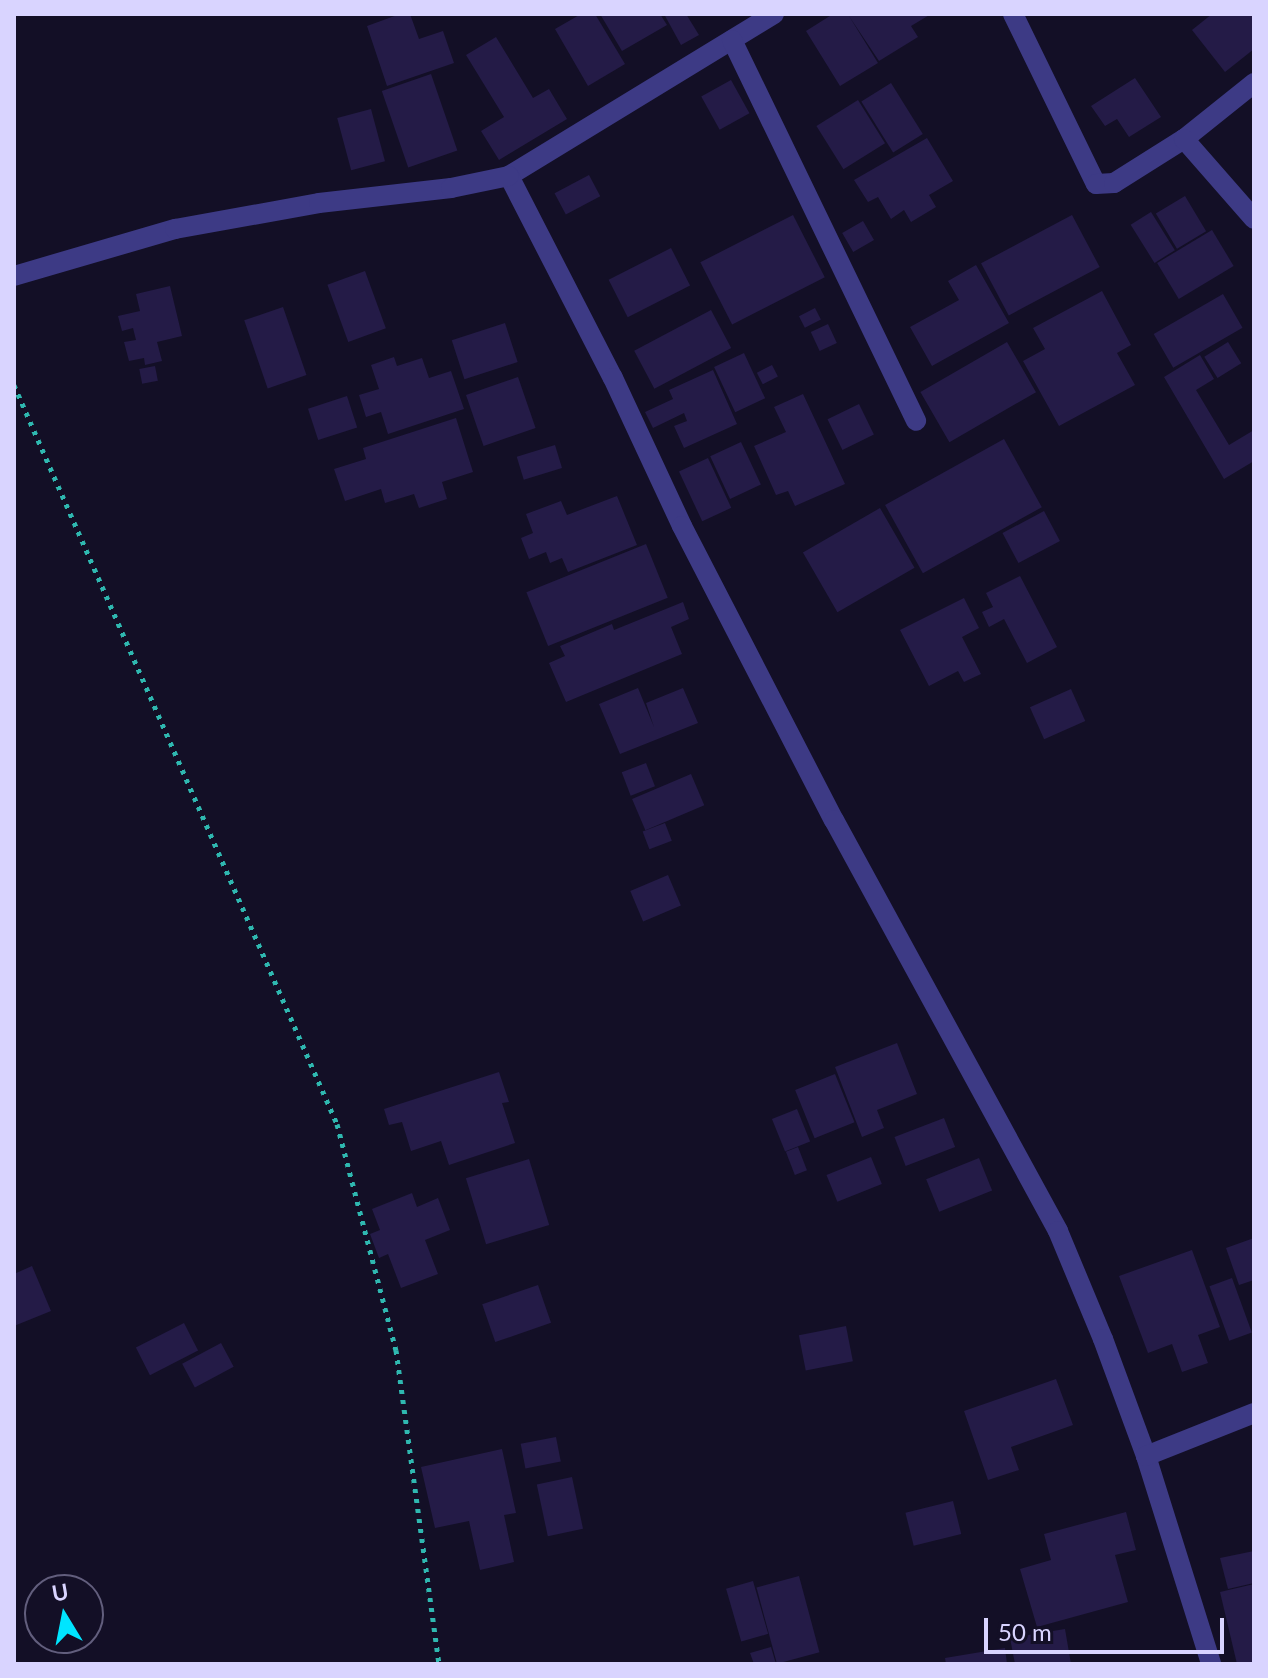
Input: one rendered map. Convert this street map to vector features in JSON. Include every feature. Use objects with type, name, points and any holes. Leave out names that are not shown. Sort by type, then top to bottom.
[{"type":"street","points":[[14,276],[175,229],[319,203],[451,188],[509,176],[774,14]]},
{"type":"street","points":[[1013,14],[1096,184],[1114,183],[1184,139],[1254,83]]},
{"type":"street","points":[[732,40],[916,421]]},
{"type":"street","points":[[1184,139],[1254,219]]},
{"type":"street","points":[[509,176],[613,378],[682,526],[834,820],[1058,1231],[1103,1339],[1146,1456],[1211,1664]]},
{"type":"street","points":[[1146,1456],[1254,1413]]},
{"type":"path","points":[[14,385],[337,1124],[396,1350],[439,1664]]},
{"type":"building","points":[[400,14],[410,14],[419,39],[443,31],[454,63],[387,86],[367,26]]},
{"type":"building","points":[[581,14],[595,14],[625,64],[588,86],[555,29]]},
{"type":"building","points":[[600,14],[660,14],[667,25],[622,51]]},
{"type":"building","points":[[664,14],[686,14],[699,35],[681,45]]},
{"type":"building","points":[[833,14],[931,14],[911,26],[918,37],[879,61],[849,16],[878,63],[840,86],[806,31]]},
{"type":"building","points":[[1212,14],[1254,14],[1254,49],[1225,72],[1192,30]]},
{"type":"building","points":[[496,37],[533,98],[549,89],[567,119],[499,160],[481,131],[504,117],[466,55]]},
{"type":"building","points":[[431,74],[457,151],[408,168],[382,91]]},
{"type":"building","points":[[1135,78],[1161,117],[1129,137],[1117,119],[1105,126],[1091,106]]},
{"type":"building","points":[[731,80],[749,113],[720,130],[701,96]]},
{"type":"building","points":[[891,83],[923,134],[893,152],[861,102]]},
{"type":"building","points":[[858,100],[885,143],[843,169],[816,126]]},
{"type":"building","points":[[371,109],[385,161],[351,170],[337,118]]},
{"type":"building","points":[[927,138],[953,181],[929,195],[936,207],[911,222],[904,210],[891,219],[878,197],[868,202],[854,180]]},
{"type":"building","points":[[589,175],[600,196],[566,215],[555,193]]},
{"type":"building","points":[[1185,196],[1206,231],[1177,249],[1156,214]]},
{"type":"building","points":[[1151,212],[1175,250],[1154,263],[1131,225]]},
{"type":"building","points":[[793,215],[825,277],[732,325],[700,262]]},
{"type":"building","points":[[1072,215],[1100,267],[1009,315],[981,263]]},
{"type":"building","points":[[863,221],[874,240],[853,252],[842,233]]},
{"type":"building","points":[[1212,230],[1234,266],[1179,299],[1157,263]]},
{"type":"building","points":[[671,248],[690,285],[628,317],[609,280]]},
{"type":"building","points":[[976,265],[1009,323],[932,366],[910,327],[959,300],[948,281]]},
{"type":"building","points":[[365,271],[386,328],[348,342],[327,285]]},
{"type":"building","points":[[170,286],[182,336],[157,342],[162,361],[145,365],[144,358],[129,361],[124,342],[136,340],[133,328],[122,331],[118,316],[140,311],[136,294]]},
{"type":"building","points":[[1102,291],[1131,345],[1117,353],[1135,385],[1059,426],[1023,361],[1045,349],[1033,328]]},
{"type":"building","points":[[1223,294],[1242,328],[1173,368],[1154,334]]},
{"type":"building","points":[[283,307],[306,375],[268,388],[244,320]]},
{"type":"building","points":[[815,308],[821,320],[805,328],[799,316]]},
{"type":"building","points":[[711,310],[731,348],[654,389],[634,351]]},
{"type":"building","points":[[505,323],[518,362],[464,379],[452,340]]},
{"type":"building","points":[[828,324],[837,343],[820,351],[811,332]]},
{"type":"building","points":[[1007,342],[1036,392],[949,442],[920,392]]},
{"type":"building","points":[[1228,342],[1241,363],[1218,378],[1204,357]]},
{"type":"building","points":[[744,353],[765,398],[735,412],[714,367]]},
{"type":"building","points":[[1200,355],[1214,379],[1196,390],[1229,445],[1254,430],[1254,461],[1224,479],[1164,377]]},
{"type":"building","points":[[394,357],[397,366],[422,358],[429,378],[451,371],[464,409],[388,434],[381,412],[366,417],[359,395],[379,389],[371,365]]},
{"type":"building","points":[[772,365],[778,377],[763,384],[757,373]]},
{"type":"building","points":[[155,366],[158,381],[142,384],[139,369]]},
{"type":"building","points":[[713,370],[737,424],[684,448],[674,426],[687,421],[684,413],[653,428],[645,412],[673,399],[669,390]]},
{"type":"building","points":[[518,377],[536,428],[484,446],[466,395]]},
{"type":"building","points":[[803,394],[845,484],[795,506],[788,491],[776,495],[754,446],[786,432],[774,407]]},
{"type":"building","points":[[347,396],[357,427],[318,440],[308,409]]},
{"type":"building","points":[[859,404],[874,435],[842,450],[828,419]]},
{"type":"building","points":[[456,418],[473,472],[442,482],[447,499],[419,508],[414,494],[385,503],[381,489],[345,501],[334,469],[366,459],[363,448]]},
{"type":"building","points":[[1004,439],[1042,507],[923,573],[885,505]]},
{"type":"building","points":[[741,442],[761,485],[730,499],[710,456]]},
{"type":"building","points":[[555,445],[562,468],[524,480],[517,457]]},
{"type":"building","points":[[708,458],[731,508],[702,521],[679,472]]},
{"type":"building","points":[[617,496],[637,545],[568,572],[562,558],[550,563],[546,552],[529,559],[521,538],[533,533],[526,514],[561,501],[567,515]]},
{"type":"building","points":[[880,508],[914,568],[837,612],[803,552]]},
{"type":"building","points":[[1044,511],[1060,541],[1018,563],[1003,533]]},
{"type":"building","points":[[646,544],[668,598],[548,646],[526,592]]},
{"type":"building","points":[[1020,576],[1057,647],[1027,663],[1004,619],[989,627],[982,612],[993,607],[986,593]]},
{"type":"building","points":[[964,598],[979,628],[962,637],[981,674],[964,682],[958,671],[929,686],[900,630]]},
{"type":"building","points":[[683,602],[689,619],[671,627],[682,654],[566,702],[549,663],[565,656],[560,646],[612,624],[614,630]]},
{"type":"building","points":[[638,688],[654,727],[646,703],[683,688],[698,723],[620,754],[599,704]]},
{"type":"building","points":[[1071,689],[1085,721],[1044,739],[1030,707]]},
{"type":"building","points":[[646,763],[655,786],[631,796],[622,772]]},
{"type":"building","points":[[691,774],[704,805],[645,830],[632,799]]},
{"type":"building","points":[[665,823],[672,841],[649,849],[643,832]]},
{"type":"building","points":[[668,875],[681,905],[643,921],[630,891]]},
{"type":"building","points":[[897,1043],[917,1094],[877,1110],[884,1128],[862,1137],[835,1067]]},
{"type":"building","points":[[499,1072],[509,1102],[502,1103],[515,1143],[449,1165],[441,1141],[411,1151],[402,1122],[389,1125],[384,1109]]},
{"type":"building","points":[[835,1074],[854,1122],[815,1138],[795,1090]]},
{"type":"building","points":[[797,1109],[810,1141],[785,1152],[772,1119]]},
{"type":"building","points":[[944,1118],[955,1147],[906,1166],[895,1137]]},
{"type":"building","points":[[798,1147],[807,1170],[795,1175],[786,1152]]},
{"type":"building","points":[[871,1157],[882,1184],[837,1202],[826,1175]]},
{"type":"building","points":[[979,1158],[992,1190],[939,1212],[926,1179]]},
{"type":"building","points":[[529,1159],[549,1225],[486,1244],[466,1178]]},
{"type":"building","points":[[412,1193],[417,1207],[438,1198],[450,1230],[425,1240],[438,1274],[401,1288],[388,1254],[379,1258],[370,1234],[380,1230],[372,1209]]},
{"type":"building","points":[[1254,1238],[1254,1280],[1239,1285],[1226,1248]]},
{"type":"building","points":[[1192,1250],[1220,1327],[1198,1335],[1208,1363],[1182,1372],[1172,1344],[1148,1353],[1119,1276]]},
{"type":"building","points":[[32,1266],[51,1311],[14,1326],[14,1274]]},
{"type":"building","points":[[1232,1278],[1252,1333],[1229,1341],[1209,1286]]},
{"type":"building","points":[[538,1285],[551,1323],[495,1342],[482,1304]]},
{"type":"building","points":[[184,1323],[198,1351],[150,1375],[136,1348]]},
{"type":"building","points":[[846,1326],[853,1361],[806,1370],[799,1335]]},
{"type":"building","points":[[221,1343],[234,1367],[195,1387],[182,1364]]},
{"type":"building","points":[[1056,1379],[1073,1425],[1011,1447],[1019,1470],[988,1480],[964,1411]]},
{"type":"building","points":[[556,1437],[561,1462],[525,1468],[521,1444]]},
{"type":"building","points":[[502,1449],[516,1513],[504,1515],[514,1562],[480,1570],[469,1521],[435,1528],[421,1467]]},
{"type":"building","points":[[572,1477],[583,1529],[548,1536],[537,1484]]},
{"type":"building","points":[[953,1501],[961,1534],[914,1546],[905,1513]]},
{"type":"building","points":[[1126,1512],[1136,1550],[1115,1555],[1128,1602],[1037,1627],[1020,1569],[1051,1560],[1044,1534]]},
{"type":"building","points":[[1254,1551],[1254,1583],[1228,1589],[1220,1558]]},
{"type":"building","points":[[799,1576],[819,1652],[777,1664],[756,1587]]},
{"type":"building","points":[[753,1581],[768,1634],[741,1642],[726,1589]]},
{"type":"building","points":[[1254,1584],[1254,1664],[1237,1664],[1220,1592]]},
{"type":"building","points":[[1065,1629],[1071,1664],[1015,1664],[1010,1638]]},
{"type":"building","points":[[771,1647],[776,1664],[754,1664],[750,1653]]},
{"type":"building","points":[[1005,1648],[1007,1664],[946,1664],[945,1658]]}]
